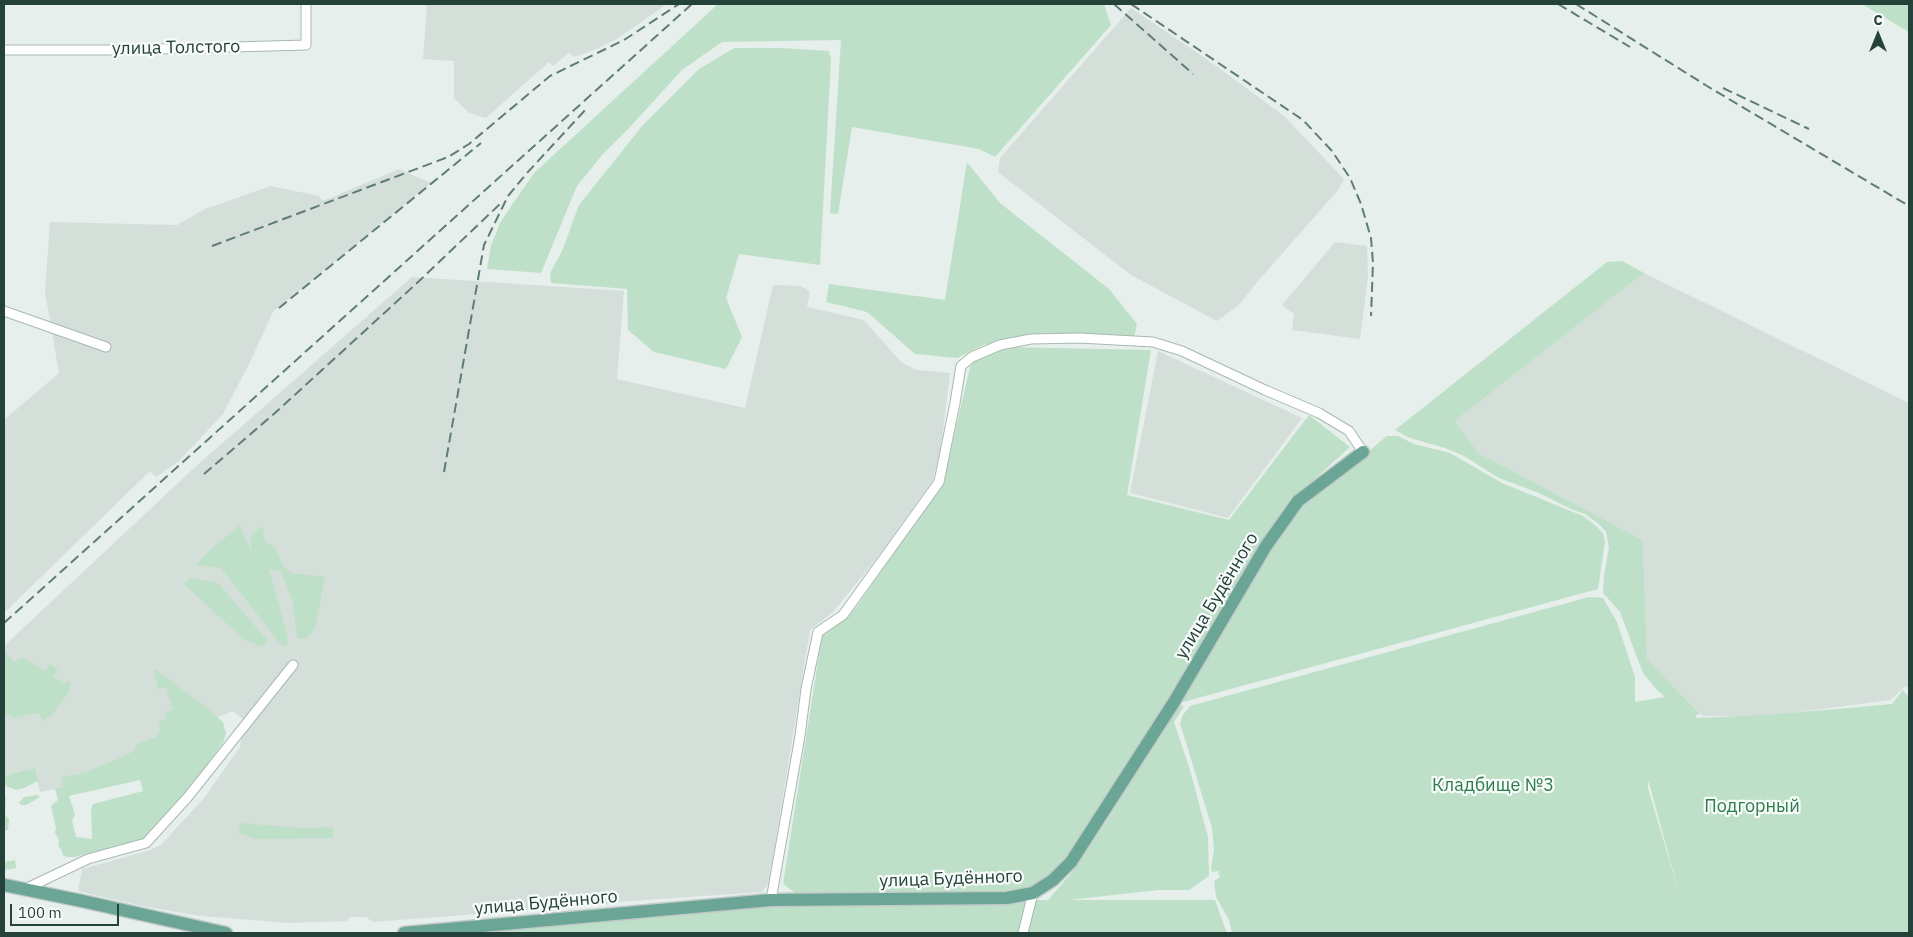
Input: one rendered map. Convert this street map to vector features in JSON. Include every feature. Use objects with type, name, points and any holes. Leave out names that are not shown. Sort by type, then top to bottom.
[{"type":"main road","name":"улица Будённого","points":[[404,933],[771,900],[1007,898],[1033,893],[1053,880],[1071,862],[1174,702],[1266,546],[1298,501],[1363,452]]},
{"type":"main road","points":[[4,885],[226,933]]},
{"type":"street","name":"улица Толстого","points":[[4,50],[122,50],[306,45],[306,4]]},
{"type":"street","points":[[4,311],[106,347]]},
{"type":"street","points":[[771,900],[800,736],[806,689],[818,632],[843,615],[939,482],[961,366],[972,357],[1000,345],[1030,340],[1079,338],[1153,342],[1182,351],[1319,413],[1349,431],[1363,452]]},
{"type":"street","points":[[25,890],[88,859],[146,843],[187,798],[293,665]]},
{"type":"street","points":[[1023,933],[1033,893]]},
{"type":"shaded area","points":[[427,4],[667,4],[617,39],[574,57],[569,53],[553,66],[549,62],[486,118],[469,113],[454,98],[454,61],[423,59]]},
{"type":"shaded area","points":[[1131,8],[1215,65],[1284,116],[1344,179],[1339,189],[1239,305],[1217,321],[1131,275],[998,172],[1000,158]]},
{"type":"shaded area","points":[[399,169],[431,183],[273,312],[223,414],[178,462],[156,477],[150,471],[4,613],[4,420],[59,373],[45,292],[50,222],[177,225],[205,209],[271,186],[319,196],[323,201]]},
{"type":"shaded area","points":[[1335,242],[1367,246],[1368,277],[1360,339],[1292,330],[1294,314],[1282,305]]},
{"type":"shaded area","points":[[1644,273],[1909,403],[1909,689],[1906,686],[1890,700],[1770,716],[1704,716],[1700,714],[1647,659],[1643,540],[1477,453],[1455,421]]},
{"type":"shaded area","points":[[412,277],[624,291],[617,379],[745,408],[773,285],[801,286],[810,292],[807,307],[864,320],[902,363],[917,370],[950,373],[941,448],[933,480],[877,558],[833,612],[810,630],[768,883],[762,892],[373,922],[366,917],[351,917],[346,921],[290,923],[200,916],[142,906],[78,891],[82,869],[147,851],[161,845],[204,798],[240,747],[244,720],[233,711],[115,761],[64,787],[40,792],[34,769],[4,776],[4,646],[194,468]]},
{"type":"shaded area","points":[[1158,351],[1302,418],[1228,518],[1130,493]]},
{"type":"green space","points":[[718,4],[1104,4],[1111,25],[995,157],[979,149],[852,127],[838,214],[830,213],[841,40],[722,42],[682,70],[603,154],[577,186],[541,273],[487,269],[491,245],[501,221],[534,173]]},
{"type":"green space","points":[[1862,4],[1909,4],[1909,32],[1897,25]]},
{"type":"green space","points":[[734,48],[782,48],[829,51],[831,59],[820,265],[739,254],[726,298],[742,337],[726,369],[654,352],[628,330],[627,289],[551,283],[550,273],[562,251],[579,205],[643,125],[699,69]]},
{"type":"green space","points":[[967,162],[1000,203],[1109,289],[1137,324],[1134,338],[1041,333],[984,345],[957,358],[915,354],[867,312],[826,302],[829,284],[945,300]]},
{"type":"green space","points":[[1622,261],[1644,273],[1455,421],[1478,453],[1643,540],[1647,659],[1700,714],[1695,715],[1697,718],[1779,714],[1892,704],[1903,690],[1909,697],[1909,933],[1232,933],[1229,920],[1216,897],[1214,881],[1220,877],[1218,871],[1212,872],[1211,868],[1214,850],[1212,828],[1180,723],[1190,706],[1589,597],[1603,598],[1617,622],[1635,677],[1635,702],[1665,697],[1643,673],[1620,612],[1603,593],[1609,547],[1606,532],[1600,525],[1585,514],[1539,493],[1499,478],[1464,456],[1445,448],[1410,438],[1395,430],[1607,262]],"holes":[[[1649,783],[1679,893],[1648,788]]]},
{"type":"green space","points":[[1008,347],[1151,350],[1127,495],[1229,520],[1309,415],[1350,447],[1295,497],[1164,709],[1063,865],[1025,891],[796,893],[783,884],[822,636],[855,609],[943,483],[971,363]]},
{"type":"green space","points":[[1387,436],[1398,436],[1414,444],[1450,453],[1502,483],[1583,516],[1603,533],[1605,542],[1598,589],[1183,702],[1182,698],[1202,664],[1284,530],[1302,506]]},
{"type":"green space","points":[[240,525],[252,554],[250,536],[263,526],[265,541],[275,547],[282,564],[291,573],[325,577],[315,629],[306,639],[297,638],[292,600],[281,571],[269,570],[287,633],[288,646],[282,646],[221,568],[196,565],[209,551]]},
{"type":"green space","points":[[191,578],[218,583],[267,640],[262,647],[243,639],[184,584]]},
{"type":"green space","points":[[4,651],[14,662],[22,657],[45,671],[50,664],[58,670],[53,676],[65,684],[68,680],[70,684],[69,692],[51,716],[42,721],[39,713],[13,718],[9,715],[4,715]]},
{"type":"green space","points":[[155,669],[223,722],[226,733],[224,741],[183,798],[144,840],[75,857],[67,857],[63,855],[58,846],[59,840],[55,833],[56,828],[51,806],[58,800],[55,789],[63,787],[61,778],[86,772],[113,761],[134,751],[136,744],[156,737],[160,729],[159,721],[167,718],[165,712],[173,710],[166,687],[158,689],[153,671]],"holes":[[[140,780],[143,791],[93,804],[91,810],[92,839],[76,837],[72,821],[75,814],[69,796]]]},
{"type":"green space","points":[[1176,705],[1184,706],[1174,722],[1190,770],[1208,837],[1209,876],[1189,890],[1159,890],[1069,900],[1215,900],[1227,933],[466,933],[768,901],[1048,900],[1073,871],[1106,822]]},
{"type":"green space","points":[[35,768],[38,781],[16,790],[6,786],[4,776]]},
{"type":"green space","points":[[4,793],[6,797],[5,815],[9,819],[8,830],[4,830]]},
{"type":"green space","points":[[37,795],[40,797],[26,805],[19,803],[24,797]]},
{"type":"green space","points":[[240,823],[301,828],[333,827],[333,838],[255,839],[239,833]]},
{"type":"green space","points":[[15,860],[16,868],[4,870],[4,862]]},
{"type":"railway","points":[[212,246],[448,157],[469,144],[550,76],[624,40],[679,4]]},
{"type":"railway","points":[[4,623],[692,4]]},
{"type":"railway","points":[[1114,4],[1193,74]]},
{"type":"railway","points":[[1131,4],[1303,120],[1332,151],[1350,178],[1361,204],[1371,238],[1373,263],[1371,316]]},
{"type":"railway","points":[[1558,4],[1630,47]]},
{"type":"railway","points":[[1576,4],[1707,86],[1909,206]]},
{"type":"railway","points":[[1723,88],[1809,129]]},
{"type":"railway","points":[[444,472],[484,245],[508,196],[587,108]]},
{"type":"railway","points":[[279,308],[481,143]]},
{"type":"railway","points":[[204,474],[275,413],[501,203]]},
{"type":"park label","name":"Кладбище №3","points":[[1493,786]]},
{"type":"park label","name":"Подгорный","points":[[1752,807]]}]
